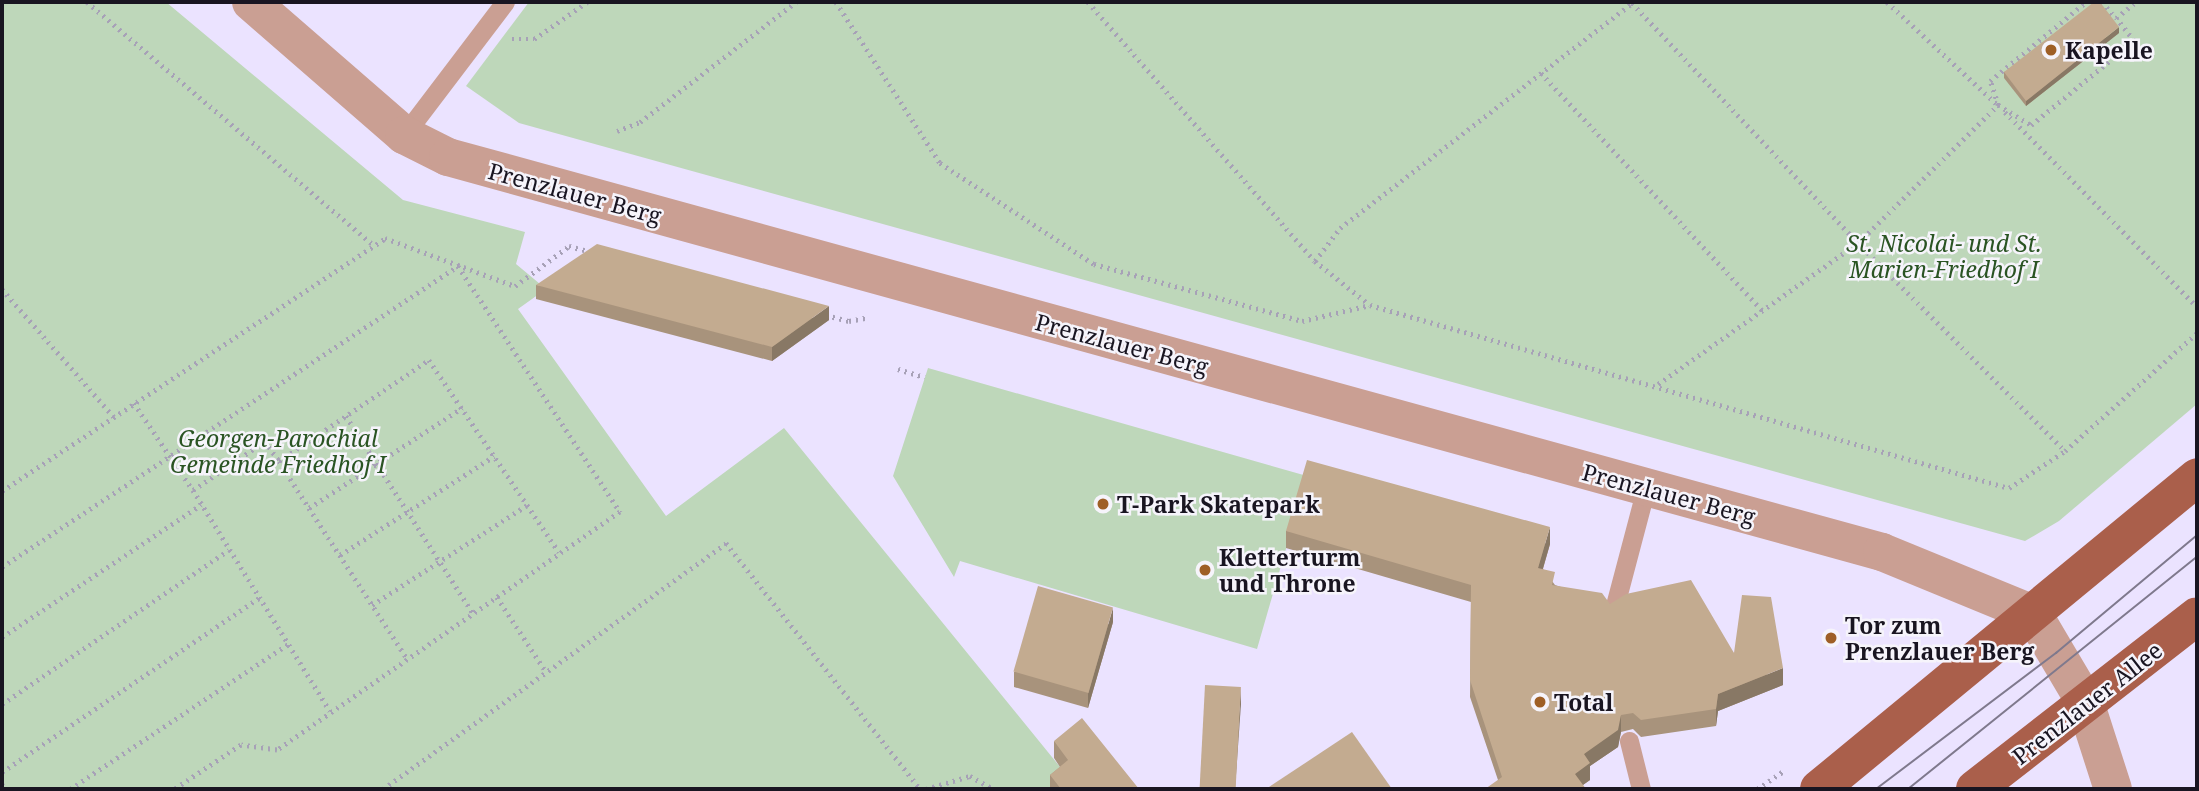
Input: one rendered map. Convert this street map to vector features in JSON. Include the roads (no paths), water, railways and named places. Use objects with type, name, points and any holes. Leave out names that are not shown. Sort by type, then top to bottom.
[{"type":"main road","points":[[1819,789],[2197,477]]},
{"type":"main road","name":"Prenzlauer Allee","points":[[1975,789],[2197,616]]},
{"type":"street","name":"Prenzlauer Berg","points":[[251,2],[404,135],[482,168],[1882,552],[2034,614]]},
{"type":"street","points":[[2034,614],[2085,702],[2113,789]]},
{"type":"lane","points":[[404,135],[505,2]]},
{"type":"lane","points":[[1614,610],[1646,488]]},
{"type":"lane","points":[[1629,741],[1641,789]]},
{"type":"tram line","points":[[1876,789],[2056,653],[2197,535]]},
{"type":"tram line","points":[[1908,789],[2197,557]]},
{"type":"place","name":"Kapelle","points":[[2051,50]]},
{"type":"place","name":"T-Park Skatepark","points":[[1103,504]]},
{"type":"place","name":"Kletterturm und Throne","points":[[1205,570]]},
{"type":"place","name":"Tor zum Prenzlauer Berg","points":[[1831,638]]},
{"type":"place","name":"Total","points":[[1540,702]]},
{"type":"park label","name":"St. Nicolai- und St. Marien-Friedhof I","points":[[1944,256]]},
{"type":"park label","name":"Georgen-Parochial Gemeinde Friedhof I","points":[[278,451]]}]
